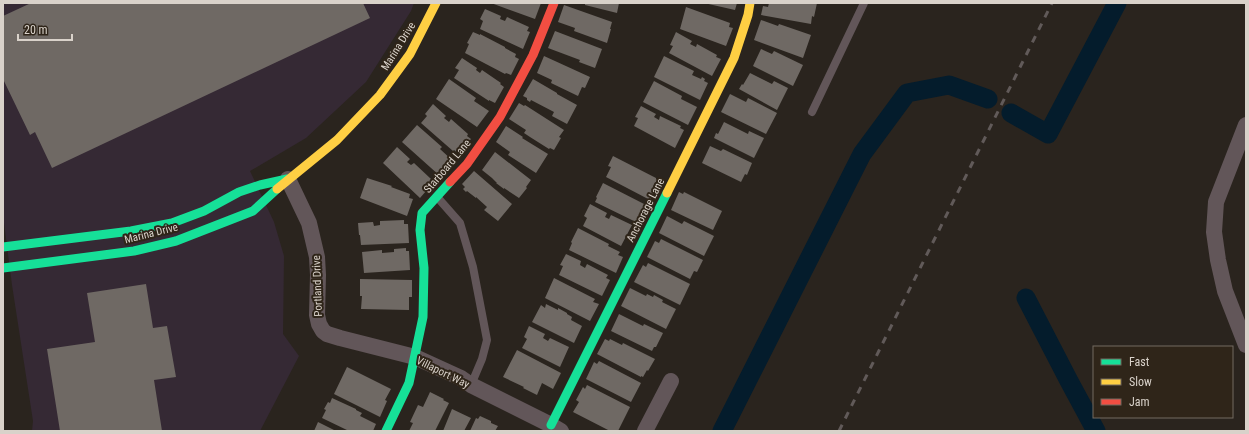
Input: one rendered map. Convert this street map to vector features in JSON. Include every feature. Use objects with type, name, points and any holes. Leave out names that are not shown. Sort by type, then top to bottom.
[{"type":"street","name":"Marina Drive","points":[[3,268],[134,251],[176,241],[253,211],[288,179],[337,140],[380,95],[410,54],[436,3]]},
{"type":"street","name":"Starboard Lane","points":[[386,431],[409,383],[423,317],[424,268],[420,230],[422,213],[467,164],[500,117],[533,55],[554,3]]},
{"type":"street","name":"Anchorage Lane","points":[[556,428],[734,58],[750,3]]},
{"type":"street","points":[[1246,125],[1216,202],[1214,232],[1225,291],[1246,345]]},
{"type":"street","name":"Marina Drive","points":[[3,247],[132,231],[172,223],[204,211],[239,192],[260,185],[288,179]]},
{"type":"street","name":"Portland Drive","points":[[288,179],[309,223],[317,257],[317,315],[320,327]]},
{"type":"street","name":"Villaport Way","points":[[320,327],[327,334],[415,357],[461,378],[471,385],[556,428]]},
{"type":"street","points":[[645,431],[671,381]]},
{"type":"lane","points":[[812,112],[864,3]]},
{"type":"lane","points":[[437,197],[460,224],[473,267],[486,340],[482,359],[471,385]]},
{"type":"shaded area","points":[[3,3],[414,3],[411,11],[366,82],[306,138],[250,171],[274,222],[284,256],[283,334],[299,356],[260,431],[32,431],[33,421],[3,215]]},
{"type":"building","points":[[31,3],[363,3],[370,18],[52,168],[35,132],[30,135],[3,79],[3,16]]},
{"type":"building","points":[[491,3],[541,3],[535,19]]},
{"type":"building","points":[[585,3],[619,3],[617,13],[585,5]]},
{"type":"building","points":[[704,3],[737,3],[735,10]]},
{"type":"building","points":[[769,3],[817,3],[814,17],[812,16],[811,24],[761,15],[763,6],[768,7]]},
{"type":"building","points":[[564,5],[612,22],[607,43],[574,31],[575,28],[558,22]]},
{"type":"building","points":[[686,7],[730,23],[729,27],[733,28],[726,46],[680,29]]},
{"type":"building","points":[[485,9],[501,16],[500,19],[505,21],[507,17],[529,27],[527,31],[530,32],[523,49],[480,29],[483,21],[480,19]]},
{"type":"building","points":[[761,20],[778,26],[779,24],[811,35],[803,58],[754,40]]},
{"type":"building","points":[[555,31],[602,49],[595,68],[579,62],[580,60],[548,48]]},
{"type":"building","points":[[473,32],[480,34],[516,54],[515,57],[519,59],[511,75],[505,74],[465,53],[469,44],[467,43]]},
{"type":"building","points":[[676,32],[692,41],[690,44],[696,47],[697,44],[717,55],[716,57],[721,59],[712,76],[669,53],[673,46],[670,45]]},
{"type":"building","points":[[761,49],[772,54],[774,51],[803,65],[793,86],[753,66]]},
{"type":"building","points":[[544,56],[590,77],[585,88],[582,87],[578,96],[551,83],[552,80],[537,73]]},
{"type":"building","points":[[664,56],[694,71],[692,75],[705,79],[704,81],[708,83],[700,100],[654,77]]},
{"type":"building","points":[[462,58],[477,68],[476,70],[480,73],[482,70],[501,83],[500,84],[504,87],[495,103],[489,101],[454,78],[459,70],[455,68]]},
{"type":"building","points":[[750,73],[772,84],[774,81],[788,88],[777,110],[739,89]]},
{"type":"building","points":[[449,79],[476,98],[474,101],[489,111],[477,127],[436,99]]},
{"type":"building","points":[[533,79],[577,105],[567,124],[552,116],[554,112],[531,100],[530,102],[523,96]]},
{"type":"building","points":[[654,81],[682,96],[681,99],[697,107],[688,125],[643,102]]},
{"type":"building","points":[[730,94],[746,102],[748,98],[777,113],[766,134],[721,112]]},
{"type":"building","points":[[519,103],[524,106],[525,105],[564,130],[559,137],[561,138],[554,150],[549,149],[524,133],[526,130],[509,119]]},
{"type":"building","points":[[433,104],[446,116],[444,118],[449,122],[451,119],[468,134],[467,136],[471,139],[459,154],[454,150],[453,151],[421,123],[427,116],[425,114]]},
{"type":"building","points":[[641,106],[656,114],[654,117],[659,120],[660,116],[681,126],[680,128],[684,130],[675,148],[634,126],[638,118],[635,117]]},
{"type":"building","points":[[724,122],[748,134],[749,131],[764,138],[754,158],[714,138],[716,133],[718,134]]},
{"type":"building","points":[[417,125],[442,147],[440,149],[453,161],[440,176],[402,142]]},
{"type":"building","points":[[506,126],[548,154],[536,173],[508,155],[510,152],[496,142]]},
{"type":"building","points":[[710,146],[721,151],[723,149],[752,163],[747,175],[745,174],[741,182],[702,163]]},
{"type":"building","points":[[397,147],[410,159],[407,162],[411,165],[414,163],[431,179],[430,180],[433,183],[420,198],[383,163]]},
{"type":"building","points":[[495,152],[531,180],[519,198],[496,183],[482,170]]},
{"type":"building","points":[[613,156],[656,178],[659,181],[650,200],[606,177],[611,167],[608,166]]},
{"type":"building","points":[[474,171],[512,204],[498,221],[484,210],[487,207],[476,197],[463,189],[465,187],[462,184]]},
{"type":"building","points":[[367,178],[392,186],[391,187],[410,194],[409,198],[413,199],[407,216],[360,198]]},
{"type":"building","points":[[603,183],[648,206],[638,223],[595,202]]},
{"type":"building","points":[[679,192],[683,194],[684,192],[722,211],[713,230],[671,210]]},
{"type":"building","points":[[590,204],[607,213],[605,217],[609,219],[611,215],[632,225],[621,246],[583,226],[587,218],[584,216]]},
{"type":"building","points":[[667,216],[682,224],[684,221],[714,236],[704,256],[659,233]]},
{"type":"building","points":[[404,220],[404,224],[408,224],[409,243],[361,245],[358,223],[373,222],[374,226],[380,225],[380,221]]},
{"type":"building","points":[[578,228],[609,244],[608,246],[620,252],[618,255],[623,257],[616,273],[569,250]]},
{"type":"building","points":[[661,239],[703,260],[697,272],[694,271],[690,279],[647,257],[655,241],[659,243]]},
{"type":"building","points":[[406,248],[406,251],[409,251],[410,270],[364,273],[362,252],[382,250],[382,253],[394,252],[394,249]]},
{"type":"building","points":[[566,254],[581,261],[580,265],[585,268],[587,264],[608,275],[606,278],[610,280],[602,296],[559,275],[563,266],[560,265]]},
{"type":"building","points":[[648,263],[690,284],[680,305],[634,282],[643,265],[646,267]]},
{"type":"building","points":[[554,278],[595,299],[593,302],[599,304],[590,321],[545,298]]},
{"type":"building","points":[[360,279],[412,280],[412,297],[409,297],[409,310],[361,309],[362,296],[360,296]]},
{"type":"building","points":[[146,284],[153,328],[167,326],[176,377],[154,380],[162,431],[60,431],[47,349],[95,342],[87,293]]},
{"type":"building","points":[[630,288],[646,296],[647,294],[653,297],[654,295],[663,300],[662,302],[676,309],[666,329],[621,306]]},
{"type":"building","points":[[546,304],[567,313],[572,317],[571,320],[582,326],[574,343],[532,322],[541,305],[545,308]]},
{"type":"building","points":[[619,314],[643,326],[644,324],[663,333],[656,347],[654,347],[652,351],[611,331]]},
{"type":"building","points":[[529,326],[545,334],[543,338],[548,341],[550,338],[569,347],[560,367],[522,348],[527,339],[524,337]]},
{"type":"building","points":[[605,339],[609,341],[610,339],[622,345],[623,343],[655,359],[648,371],[647,370],[643,377],[641,377],[597,354]]},
{"type":"building","points":[[517,350],[561,373],[553,389],[542,383],[537,395],[503,377]]},
{"type":"building","points":[[599,361],[641,383],[631,402],[586,379],[594,362],[597,364]]},
{"type":"building","points":[[347,367],[391,389],[385,400],[387,401],[380,417],[334,394]]},
{"type":"building","points":[[587,385],[630,407],[618,431],[610,431],[573,412],[579,402],[576,400],[583,387],[585,389]]},
{"type":"building","points":[[430,392],[449,403],[435,431],[409,431],[413,423],[410,422],[418,405],[423,407]]},
{"type":"building","points":[[332,398],[356,409],[362,413],[360,416],[376,424],[373,431],[349,431],[322,418],[326,410],[324,409],[328,402],[330,403]]},
{"type":"building","points":[[452,409],[471,418],[464,431],[443,431]]},
{"type":"building","points":[[480,416],[498,426],[495,431],[470,431],[476,418],[478,419]]},
{"type":"building","points":[[318,422],[336,431],[314,431]]},
{"type":"waterway","points":[[1011,113],[1048,134],[1117,3]]},
{"type":"waterway","points":[[722,431],[862,154],[907,93],[949,85],[988,99]]},
{"type":"waterway","points":[[1026,298],[1096,431]]},
{"type":"railway","points":[[839,431],[1052,3]]},
{"type":"traffic: fast","points":[[3,247],[131,231],[172,223],[204,211],[239,192],[260,185],[287,179]]},
{"type":"traffic: fast","points":[[386,431],[409,383],[423,317],[424,268],[420,230],[422,213],[450,182]]},
{"type":"traffic: fast","points":[[3,268],[134,251],[176,241],[253,211],[277,189]]},
{"type":"traffic: fast","points":[[551,425],[667,193]]},
{"type":"traffic: slow","points":[[277,189],[337,140],[380,95],[410,54],[436,3]]},
{"type":"traffic: slow","points":[[667,193],[734,58],[748,15],[750,3]]},
{"type":"traffic: jam","points":[[450,182],[467,164],[500,117],[533,55],[554,3]]}]
